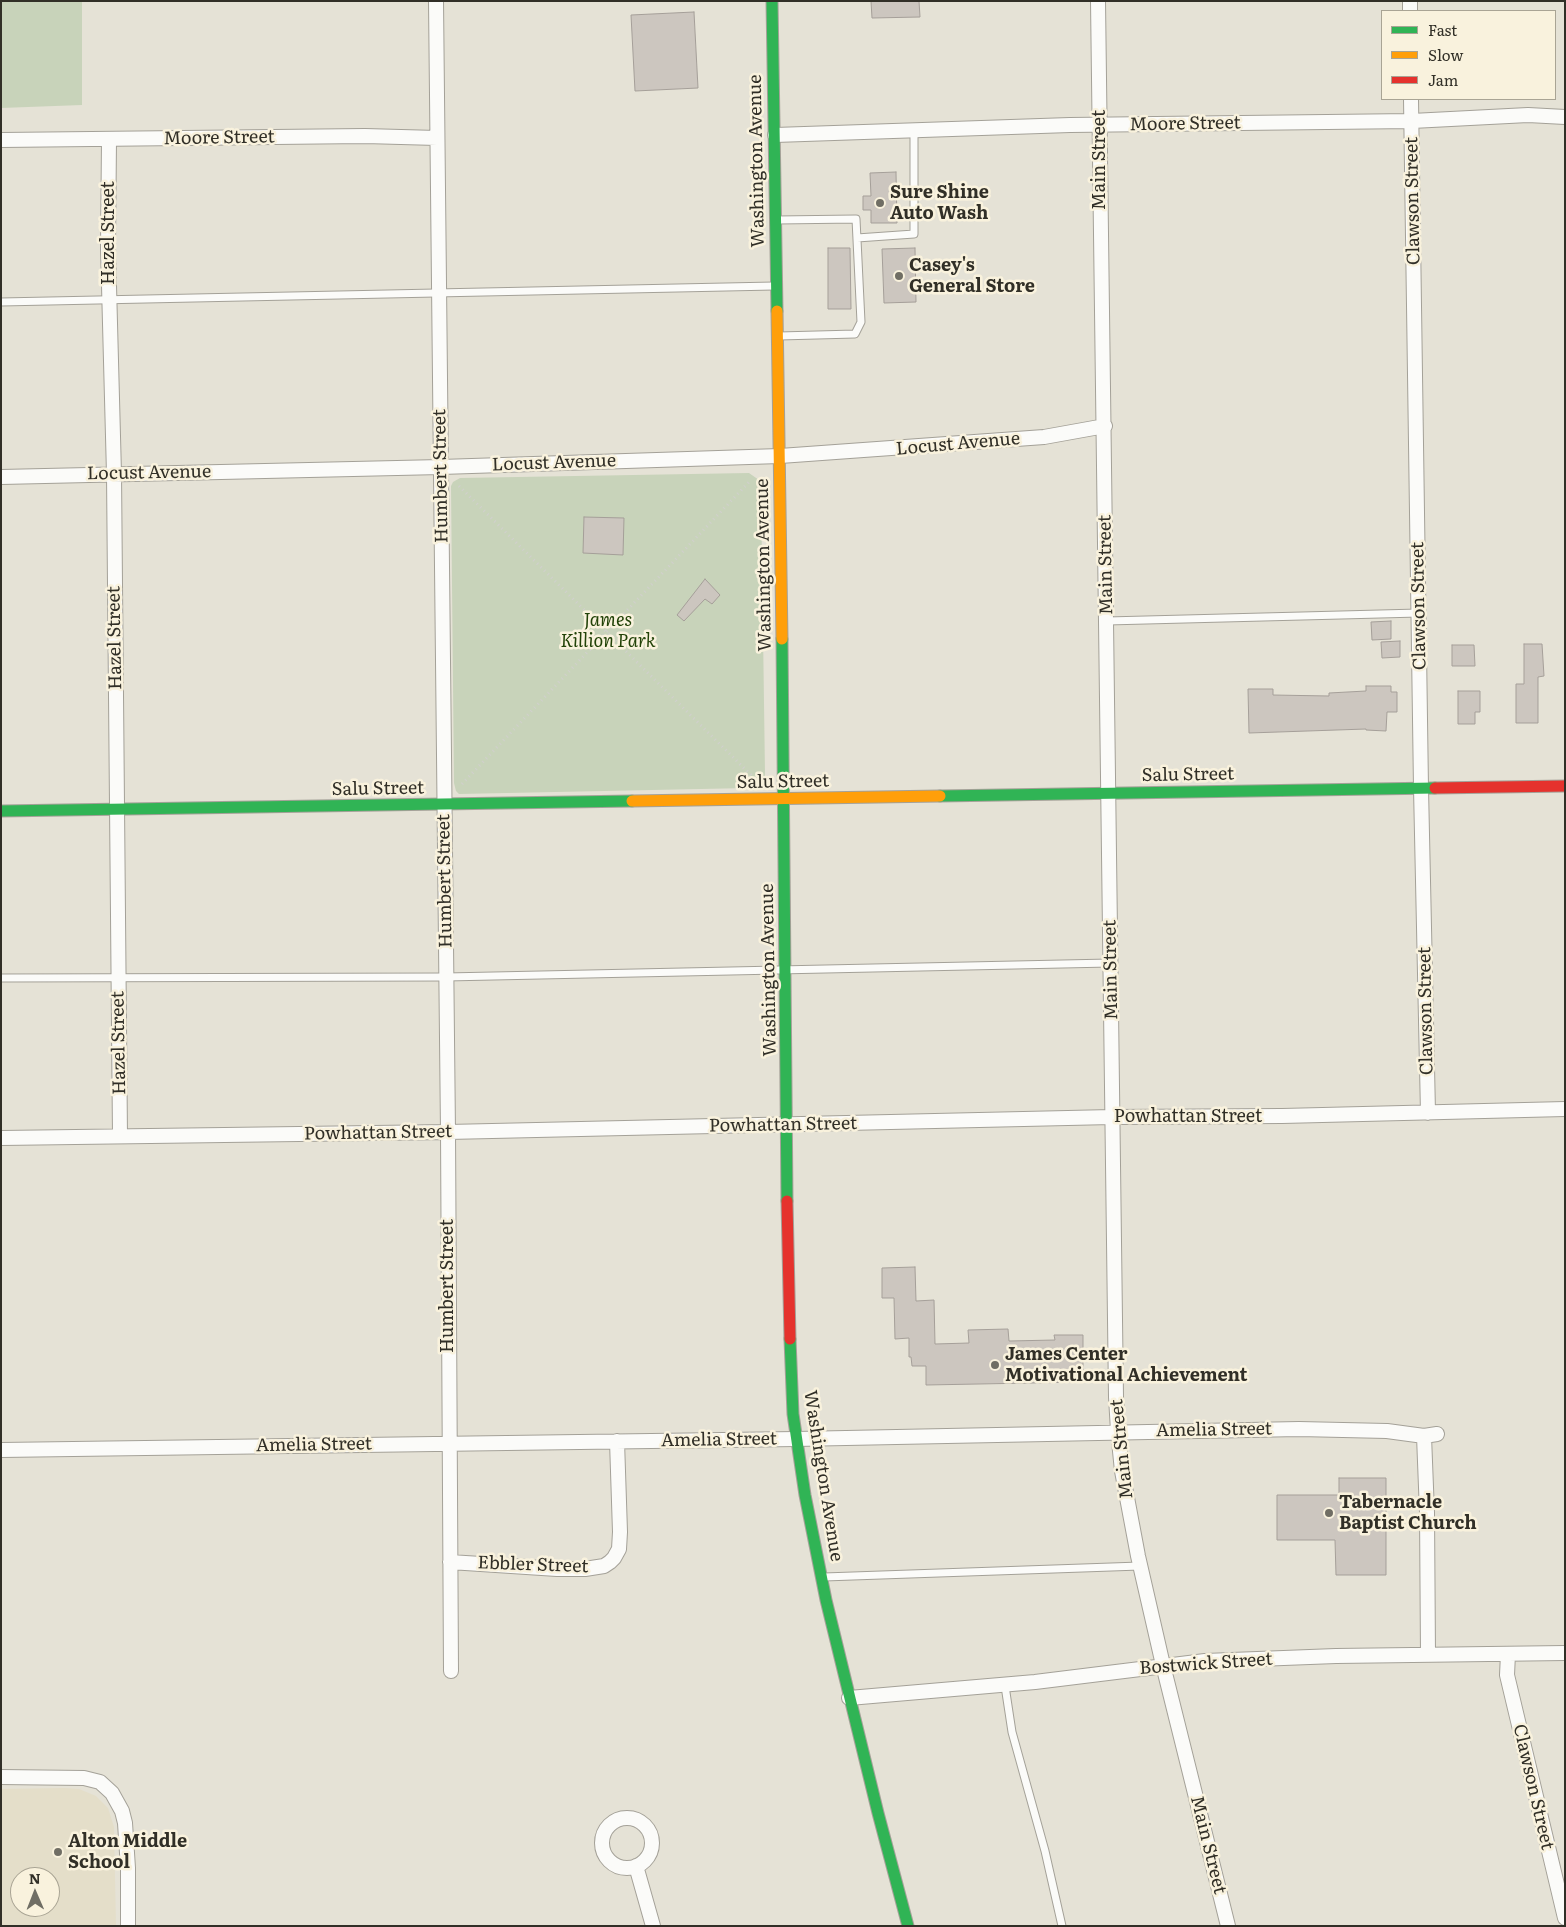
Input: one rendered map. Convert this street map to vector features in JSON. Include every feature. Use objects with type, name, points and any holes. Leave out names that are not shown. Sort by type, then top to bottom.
[{"type":"main road","name":"Washington Avenue","points":[[772,1],[785,800],[788,1286],[791,1376],[796,1438],[821,1577],[849,1698],[908,1926]]},
{"type":"main road","name":"Salu Street","points":[[1,812],[1565,786]]},
{"type":"street","name":"Humbert Street","points":[[436,1],[448,1132],[451,1671]]},
{"type":"street","name":"Main Street","points":[[1098,1],[1105,426],[1112,1117],[1118,1431],[1129,1510],[1140,1566],[1228,1926]]},
{"type":"street","name":"Clawson Street","points":[[1411,100],[1421,788],[1428,1113]]},
{"type":"street","name":"Moore Street","points":[[775,134],[1100,125],[1412,121],[1528,115],[1565,117]]},
{"type":"street","name":"Moore Street","points":[[1,140],[365,136],[437,138]]},
{"type":"street","name":"Hazel Street","points":[[109,140],[109,300],[114,474],[120,1136]]},
{"type":"street","name":"Locust Avenue","points":[[1,476],[441,467],[780,456],[1044,436],[1105,426]]},
{"type":"street","name":"Powhattan Street","points":[[1,1138],[448,1132],[1565,1109]]},
{"type":"street","name":"Amelia Street","points":[[1,1450],[1299,1429],[1387,1431],[1431,1435],[1427,1514],[1428,1655]]},
{"type":"street","name":"Ebbler Street","points":[[450,1562],[557,1569],[585,1569],[604,1566],[610,1562],[619,1549],[620,1532],[617,1441]]},
{"type":"street","name":"Clawson Street","points":[[1508,1654],[1507,1675],[1565,1918]]},
{"type":"street","name":"Bostwick Street","points":[[849,1698],[1005,1686],[1205,1661],[1428,1655],[1565,1654]]},
{"type":"street","points":[[1,1777],[84,1778],[100,1782],[118,1801],[125,1823],[128,1926]]},
{"type":"street","points":[[636,1866],[653,1926]]},
{"type":"lane","points":[[857,238],[914,234],[914,131]]},
{"type":"lane","points":[[776,220],[856,219],[860,322],[855,334],[778,336]]},
{"type":"lane","points":[[1,302],[777,286]]},
{"type":"lane","points":[[1107,621],[1419,613]]},
{"type":"lane","points":[[1,978],[446,977],[1110,963]]},
{"type":"lane","points":[[821,1577],[1140,1566]]},
{"type":"lane","points":[[1005,1686],[1012,1732],[1045,1851],[1062,1926]]},
{"type":"path","points":[[462,784],[750,481]]},
{"type":"path","points":[[459,486],[751,775],[755,787]]},
{"type":"shaded area","name":"Alton Middle School","points":[[1,1789],[79,1789],[96,1796],[108,1808],[114,1827],[116,1926],[1,1926]]},
{"type":"green space","points":[[1,1],[82,1],[82,105],[1,108]]},
{"type":"green space","name":"James Killion Park","points":[[749,473],[759,480],[761,489],[765,774],[765,782],[762,786],[749,788],[459,794],[454,783],[451,486],[453,482],[460,478]]},
{"type":"building","points":[[871,1],[919,1],[920,17],[872,18]]},
{"type":"building","points":[[694,12],[698,88],[635,91],[631,15]]},
{"type":"building","name":"Sure Shine Auto Wash","points":[[896,172],[897,223],[871,223],[871,210],[863,210],[863,196],[871,196],[870,173]]},
{"type":"building","points":[[828,248],[850,248],[851,309],[828,309]]},
{"type":"building","name":"Casey's General Store","points":[[915,248],[916,302],[884,303],[882,249]]},
{"type":"building","points":[[584,517],[624,518],[623,555],[583,553]]},
{"type":"building","points":[[705,579],[720,595],[712,604],[705,599],[684,621],[677,615]]},
{"type":"building","points":[[1391,621],[1391,639],[1372,640],[1371,622]]},
{"type":"building","points":[[1400,641],[1400,657],[1382,658],[1381,642]]},
{"type":"building","points":[[1524,644],[1542,644],[1544,676],[1538,677],[1538,723],[1516,723],[1516,684],[1524,684]]},
{"type":"building","points":[[1452,645],[1474,645],[1475,666],[1452,666]]},
{"type":"building","points":[[1366,686],[1391,686],[1391,692],[1397,692],[1397,712],[1387,712],[1386,731],[1366,729],[1249,733],[1248,689],[1273,689],[1273,695],[1329,696],[1329,693],[1366,691]]},
{"type":"building","points":[[1458,691],[1480,691],[1480,712],[1475,712],[1475,724],[1458,724]]},
{"type":"building","points":[[915,1267],[916,1301],[934,1300],[935,1344],[969,1343],[968,1330],[1008,1329],[1009,1341],[1055,1340],[1054,1335],[1083,1335],[1083,1382],[926,1385],[926,1366],[912,1366],[911,1357],[909,1357],[909,1338],[895,1339],[894,1298],[882,1298],[882,1268]]},
{"type":"building","points":[[1339,1478],[1386,1478],[1386,1575],[1336,1575],[1335,1540],[1277,1540],[1277,1495],[1339,1495]]},
{"type":"traffic: fast","points":[[772,1],[777,311]]},
{"type":"traffic: fast","points":[[782,639],[787,1201]]},
{"type":"traffic: fast","points":[[940,796],[1435,788]]},
{"type":"traffic: fast","points":[[1,811],[632,801]]},
{"type":"traffic: fast","points":[[790,1339],[793,1414],[805,1495],[826,1600],[878,1813],[908,1926]]},
{"type":"traffic: slow","points":[[777,311],[782,639]]},
{"type":"traffic: slow","points":[[632,801],[940,796]]},
{"type":"traffic: jam","points":[[1435,788],[1565,786]]},
{"type":"traffic: jam","points":[[787,1201],[790,1339]]},
{"type":"place","name":"Sure Shine Auto Wash","points":[[880,203]]},
{"type":"place","name":"Casey's General Store","points":[[899,276]]},
{"type":"place","name":"James Center Motivational Achievement","points":[[995,1365]]},
{"type":"place","name":"Tabernacle Baptist Church","points":[[1329,1513]]},
{"type":"place","name":"Alton Middle School","points":[[58,1852]]}]
